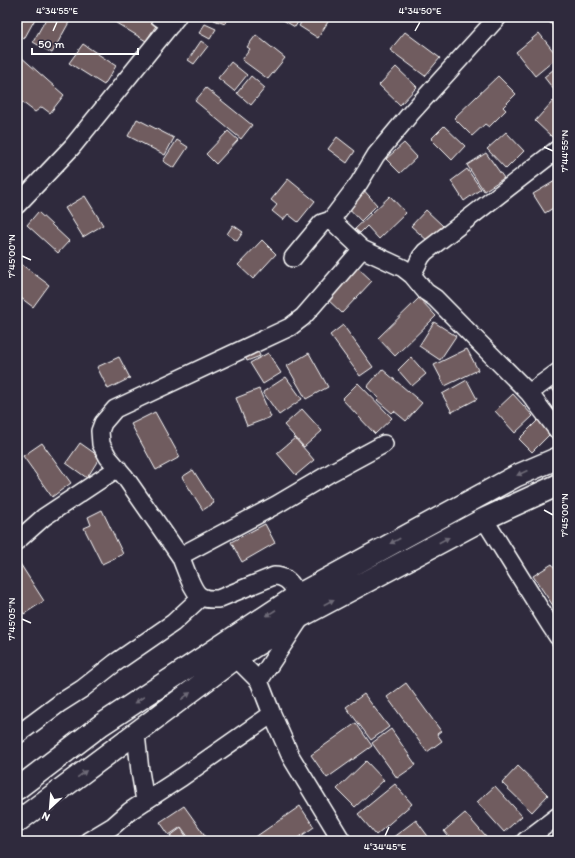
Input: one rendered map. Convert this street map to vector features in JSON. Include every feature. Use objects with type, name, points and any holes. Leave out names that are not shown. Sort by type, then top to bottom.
[{"type":"main road","points":[[17,789],[101,725],[298,595],[516,476],[558,458]]},
{"type":"main road","points":[[17,822],[236,658],[302,616],[484,519],[558,485]]},
{"type":"street","points":[[293,258],[322,223],[331,220],[359,183],[376,155],[411,113],[498,17]]},
{"type":"street","points":[[17,205],[72,147],[169,20]]},
{"type":"street","points":[[412,275],[425,252],[558,149]]},
{"type":"street","points":[[331,220],[362,249],[403,268],[412,275],[426,292],[435,298],[529,393],[558,431]]},
{"type":"street","points":[[259,681],[302,616],[298,595],[286,578],[282,576],[274,576],[218,599],[209,600],[201,597],[196,592],[180,556],[108,456],[101,444],[100,431],[103,423],[115,409],[290,327],[303,317],[362,249]]},
{"type":"street","points":[[529,393],[558,372]]},
{"type":"street","points":[[180,556],[276,505],[384,444]]},
{"type":"street","points":[[17,541],[44,517],[118,468]]},
{"type":"street","points":[[484,519],[558,636]]},
{"type":"street","points":[[17,735],[115,663],[173,623],[201,597]]},
{"type":"street","points":[[236,658],[259,681],[291,757],[342,841]]},
{"type":"street","points":[[88,841],[113,826],[130,811],[182,777],[272,714]]},
{"type":"street","points":[[136,734],[145,801]]},
{"type":"street","points":[[533,839],[558,816]]},
{"type":"building","points":[[17,17],[31,17],[35,19],[24,39],[17,35]]},
{"type":"building","points":[[47,17],[72,17],[52,53],[33,42]]},
{"type":"building","points":[[116,17],[152,17],[159,21],[146,41],[113,21]]},
{"type":"building","points":[[215,17],[228,17],[225,24],[214,20]]},
{"type":"building","points":[[278,17],[301,17],[295,27]]},
{"type":"building","points":[[304,17],[331,17],[318,38],[299,26]]},
{"type":"building","points":[[544,17],[558,17],[558,31]]},
{"type":"building","points":[[205,24],[216,29],[210,39],[199,33]]},
{"type":"building","points":[[405,32],[440,58],[425,76],[390,50]]},
{"type":"building","points":[[539,33],[558,57],[535,76],[516,52]]},
{"type":"building","points":[[256,35],[285,58],[268,79],[242,60],[250,49],[247,47]]},
{"type":"building","points":[[201,41],[208,46],[194,64],[188,60]]},
{"type":"building","points":[[83,44],[116,66],[104,85],[69,63]]},
{"type":"building","points":[[20,56],[64,95],[50,113],[42,107],[35,112],[22,102],[17,107],[17,60]]},
{"type":"building","points":[[231,62],[247,75],[234,91],[218,78]]},
{"type":"building","points":[[558,66],[558,95],[544,77]]},
{"type":"building","points":[[396,67],[417,87],[400,105],[379,85]]},
{"type":"building","points":[[251,76],[265,88],[251,105],[237,93]]},
{"type":"building","points":[[498,76],[516,94],[503,107],[506,110],[489,127],[485,124],[472,136],[454,118]]},
{"type":"building","points":[[206,88],[252,125],[241,139],[195,101]]},
{"type":"building","points":[[553,101],[558,105],[558,131],[552,137],[535,121]]},
{"type":"building","points":[[137,119],[174,138],[165,155],[128,136]]},
{"type":"building","points":[[444,126],[465,146],[452,160],[431,139]]},
{"type":"building","points":[[228,131],[238,140],[216,164],[206,154]]},
{"type":"building","points":[[506,132],[524,151],[506,169],[487,149]]},
{"type":"building","points":[[337,137],[355,151],[347,163],[328,149]]},
{"type":"building","points":[[177,140],[188,147],[174,168],[163,161]]},
{"type":"building","points":[[404,143],[417,157],[400,173],[386,159]]},
{"type":"building","points":[[486,153],[504,178],[484,191],[467,165]]},
{"type":"building","points":[[467,169],[481,189],[464,201],[451,181]]},
{"type":"building","points":[[288,179],[315,201],[298,222],[288,214],[283,220],[272,211],[277,205],[271,200]]},
{"type":"building","points":[[555,181],[558,186],[558,205],[545,213],[533,194]]},
{"type":"building","points":[[362,188],[377,205],[361,221],[345,204]]},
{"type":"building","points":[[85,196],[103,225],[83,237],[65,208]]},
{"type":"building","points":[[390,196],[406,213],[379,239],[367,226],[360,233],[355,229]]},
{"type":"building","points":[[426,210],[443,226],[428,241],[411,226]]},
{"type":"building","points":[[38,212],[69,241],[58,253],[27,225]]},
{"type":"building","points":[[233,225],[243,232],[237,241],[227,234]]},
{"type":"building","points":[[262,240],[276,254],[253,279],[238,265]]},
{"type":"building","points":[[17,261],[49,285],[33,307],[17,295]]},
{"type":"building","points":[[356,266],[372,281],[342,313],[326,298]]},
{"type":"building","points":[[419,298],[436,316],[395,356],[378,338]]},
{"type":"building","points":[[434,322],[456,336],[440,360],[419,346]]},
{"type":"building","points":[[343,325],[373,367],[360,376],[330,335]]},
{"type":"building","points":[[257,349],[260,356],[247,361],[244,354]]},
{"type":"building","points":[[467,349],[478,370],[445,386],[434,365]]},
{"type":"building","points":[[268,353],[281,373],[263,384],[250,363]]},
{"type":"building","points":[[309,353],[328,387],[306,399],[287,366]]},
{"type":"building","points":[[119,357],[130,378],[108,389],[97,367]]},
{"type":"building","points":[[411,357],[426,374],[412,386],[398,370]]},
{"type":"building","points":[[382,369],[422,403],[406,421],[394,411],[392,413],[377,400],[379,398],[367,387]]},
{"type":"building","points":[[286,377],[302,399],[279,415],[263,392]]},
{"type":"building","points":[[467,380],[477,399],[452,412],[442,394]]},
{"type":"building","points":[[358,383],[392,418],[375,434],[342,399]]},
{"type":"building","points":[[558,383],[558,397],[551,387]]},
{"type":"building","points":[[259,389],[271,417],[247,426],[236,398]]},
{"type":"building","points":[[513,394],[533,416],[515,433],[495,411]]},
{"type":"building","points":[[302,409],[322,431],[304,447],[284,425]]},
{"type":"building","points":[[155,412],[180,457],[156,470],[131,424]]},
{"type":"building","points":[[538,420],[551,433],[532,452],[519,439]]},
{"type":"building","points":[[295,438],[314,460],[296,475],[277,453]]},
{"type":"building","points":[[42,443],[71,483],[52,497],[23,456]]},
{"type":"building","points":[[80,443],[100,457],[87,478],[66,463]]},
{"type":"building","points":[[193,470],[214,503],[203,510],[182,477]]},
{"type":"building","points":[[102,510],[123,554],[102,564],[84,528],[91,525],[88,517]]},
{"type":"building","points":[[265,524],[275,543],[242,562],[231,542]]},
{"type":"building","points":[[19,562],[44,601],[24,614],[17,603],[17,564]]},
{"type":"building","points":[[552,564],[558,573],[558,613],[533,576]]},
{"type":"building","points":[[406,683],[441,731],[437,734],[442,741],[427,752],[387,697]]},
{"type":"building","points":[[364,694],[389,727],[371,740],[346,707]]},
{"type":"building","points":[[356,723],[372,746],[327,778],[311,755]]},
{"type":"building","points":[[391,729],[416,765],[397,778],[372,743]]},
{"type":"building","points":[[366,761],[384,780],[355,807],[337,789]]},
{"type":"building","points":[[518,766],[548,795],[532,812],[502,783]]},
{"type":"building","points":[[395,784],[412,804],[376,835],[358,814]]},
{"type":"building","points":[[495,786],[522,816],[504,832],[477,802]]},
{"type":"building","points":[[184,806],[209,841],[191,841],[181,827],[169,835],[160,822]]},
{"type":"building","points":[[300,806],[314,827],[294,841],[256,841],[254,838]]},
{"type":"building","points":[[465,813],[486,837],[482,841],[452,841],[444,831]]},
{"type":"building","points":[[416,820],[430,839],[428,841],[388,841]]},
{"type":"building","points":[[181,828],[189,841],[174,841],[170,836]]}]
